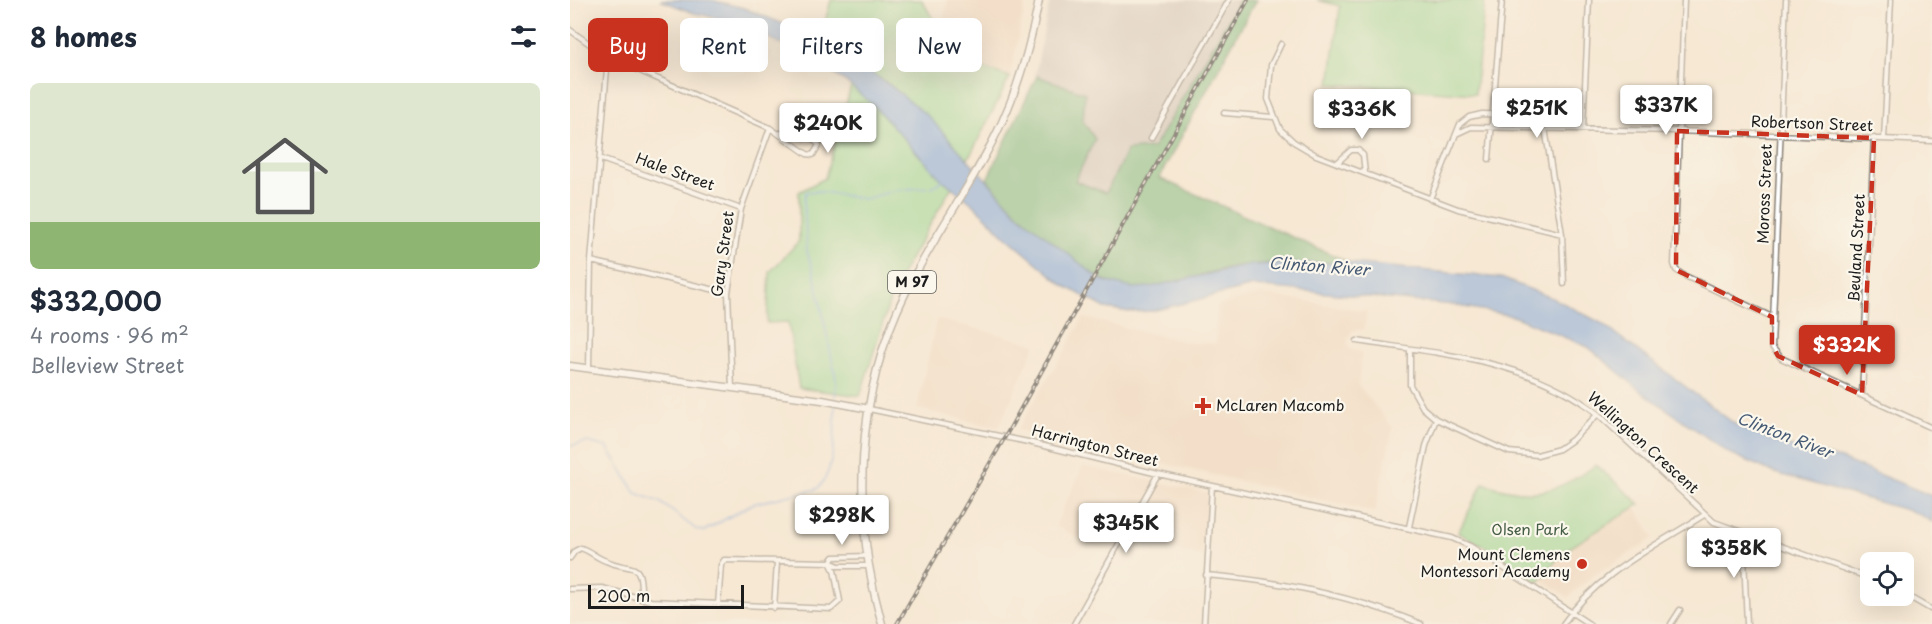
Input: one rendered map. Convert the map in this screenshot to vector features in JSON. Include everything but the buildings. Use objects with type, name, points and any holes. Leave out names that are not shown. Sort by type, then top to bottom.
[{"type":"main road","name":"M 97","points":[[881,621],[867,556],[862,470],[869,409],[879,365],[897,313],[956,203],[981,162],[1014,93],[1030,43],[1039,0]]},
{"type":"main road","name":"Harrington Street","points":[[570,366],[822,400],[869,409]]},
{"type":"street","points":[[1151,138],[1229,0]]},
{"type":"street","points":[[1489,159],[1502,0]]},
{"type":"street","points":[[1582,129],[1589,0]]},
{"type":"street","points":[[1684,0],[1677,130],[1676,270],[1772,317]]},
{"type":"street","name":"Moross Street","points":[[1786,0],[1772,345],[1778,356],[1862,395]]},
{"type":"street","points":[[1884,139],[1891,0]]},
{"type":"street","points":[[570,30],[588,43]]},
{"type":"street","points":[[1281,44],[1274,55],[1268,81],[1268,99],[1273,117],[1286,136],[1294,142],[1337,163],[1430,199],[1485,216],[1562,234]]},
{"type":"street","points":[[589,367],[591,261],[607,72]]},
{"type":"street","points":[[642,72],[770,128],[807,154],[813,155],[817,152],[819,145],[813,139],[780,133]]},
{"type":"street","points":[[1224,113],[1273,117]]},
{"type":"street","name":"Robertson Street","points":[[1456,134],[1462,122],[1469,117],[1492,114],[1566,119],[1582,129]]},
{"type":"street","points":[[1546,116],[1545,128],[1562,234],[1564,284]]},
{"type":"street","name":"Robertson Street","points":[[1456,134],[1468,127],[1491,127],[1677,130],[1932,141]]},
{"type":"street","name":"Gary Street","points":[[732,388],[728,293],[741,209],[770,128]]},
{"type":"street","points":[[1430,199],[1456,134]]},
{"type":"street","name":"Beuland Street","points":[[1862,395],[1874,138]]},
{"type":"street","points":[[1337,163],[1351,150],[1358,150],[1363,154],[1365,173]]},
{"type":"street","name":"Hale Street","points":[[601,159],[741,209]]},
{"type":"street","points":[[591,261],[728,293]]},
{"type":"street","name":"Wellington Crescent","points":[[1357,341],[1478,359],[1516,369],[1578,399],[1598,414],[1704,515],[1743,534],[1860,575]]},
{"type":"street","points":[[1410,349],[1410,380],[1414,395],[1436,419],[1509,452],[1530,455],[1549,453],[1565,445],[1598,414]]},
{"type":"street","points":[[1862,395],[1932,428]]},
{"type":"street","name":"Harrington Street","points":[[869,409],[1028,442],[1158,474],[1452,538],[1470,546],[1588,624]]},
{"type":"street","points":[[1409,527],[1426,446],[1436,419]]},
{"type":"street","points":[[1074,624],[1158,474]]},
{"type":"street","points":[[1204,624],[1212,486]]},
{"type":"street","points":[[1563,624],[1571,612],[1602,581],[1704,515]]},
{"type":"street","points":[[1743,534],[1747,624]]},
{"type":"street","points":[[570,558],[575,551],[581,548],[605,561],[632,567],[641,577],[640,599]]},
{"type":"street","points":[[830,562],[834,556],[867,556]]},
{"type":"street","points":[[718,604],[722,562],[830,562],[839,566],[869,566]]},
{"type":"street","points":[[774,608],[777,562]]},
{"type":"street","points":[[570,589],[602,588],[640,599],[774,608],[836,607],[840,601],[834,570],[830,562]]},
{"type":"street","points":[[1206,575],[1257,579],[1314,590],[1374,606],[1420,624]]},
{"type":"street","points":[[1914,600],[1932,610]]},
{"type":"street","points":[[1671,624],[1680,610]]},
{"type":"street","points":[[877,624],[881,621]]},
{"type":"highlighted area","points":[[1677,131],[1874,138],[1862,395],[1778,356],[1772,345],[1772,317],[1676,270]]},
{"type":"shaded area","points":[[948,0],[1026,0],[1010,77],[982,68],[982,18],[943,18]]},
{"type":"shaded area","points":[[1050,0],[1240,0],[1153,148],[1127,150],[1106,193],[1074,181],[1095,139],[1083,121],[1085,93],[1035,75]]},
{"type":"shaded area","name":"McLaren Macomb","points":[[1260,294],[1367,311],[1364,329],[1352,331],[1347,342],[1350,349],[1362,353],[1358,385],[1393,428],[1375,512],[1017,430],[1084,318],[1193,343],[1216,343],[1217,306]]},
{"type":"shaded area","points":[[937,319],[1036,344],[999,428],[917,409]]},
{"type":"shaded area","points":[[1083,466],[1208,493],[1202,555],[1181,552],[1135,529],[1118,559],[1055,526]]},
{"type":"shaded area","name":"Mount Clemens Montessori Academy","points":[[1635,507],[1654,538],[1592,577],[1568,597],[1541,579],[1563,552]]},
{"type":"green space","points":[[831,0],[922,0],[932,18],[896,18],[896,72],[982,72],[982,68],[1010,77],[972,152],[894,287],[860,396],[799,388],[788,322],[767,323],[770,272],[799,241],[799,192],[825,178],[855,72],[884,72],[884,18],[826,18]]},
{"type":"green space","points":[[1240,0],[1256,0],[1159,178],[1351,263],[1247,265],[1155,287],[1130,288],[1112,283],[1073,260],[1052,244],[1015,210],[987,179],[1037,76],[1085,93],[1083,121],[1095,139],[1075,181],[1106,193],[1127,150],[1153,148]]},
{"type":"green space","points":[[1317,0],[1485,0],[1475,94],[1330,84],[1340,6]]},
{"type":"green space","name":"Olsen Park","points":[[1596,465],[1640,504],[1563,552],[1538,583],[1484,546],[1458,533],[1483,483],[1515,491],[1542,491],[1568,482]]},
{"type":"water","points":[[660,0],[711,0],[744,8],[780,23],[780,44],[768,38],[768,18],[717,18],[694,13]]},
{"type":"water","name":"Clinton River","points":[[830,72],[870,72],[890,85],[928,116],[1017,213],[1101,280],[1132,288],[1150,287],[1248,265],[1305,263],[1351,263],[1501,278],[1555,299],[1601,323],[1739,427],[1785,445],[1841,459],[1932,496],[1932,522],[1917,513],[1775,473],[1729,453],[1641,391],[1588,347],[1513,316],[1454,305],[1253,286],[1152,311],[1129,312],[1105,308],[1063,285],[1005,236],[974,205],[939,177],[875,107],[845,81]]},
{"type":"waterway","points":[[835,400],[836,379],[815,277],[807,251],[804,201],[806,192],[817,191],[865,199],[896,190],[932,187],[943,180]]},
{"type":"waterway","points":[[570,446],[587,442],[607,447],[636,493],[660,502],[697,530],[704,531],[752,504],[817,489],[828,472],[831,461],[835,404]]},
{"type":"railway","points":[[897,624],[1005,437],[1248,0]]},
{"type":"place","name":"McLaren Macomb","points":[[1203,406]]},
{"type":"place","name":"Mount Clemens Montessori Academy","points":[[1582,564]]}]
